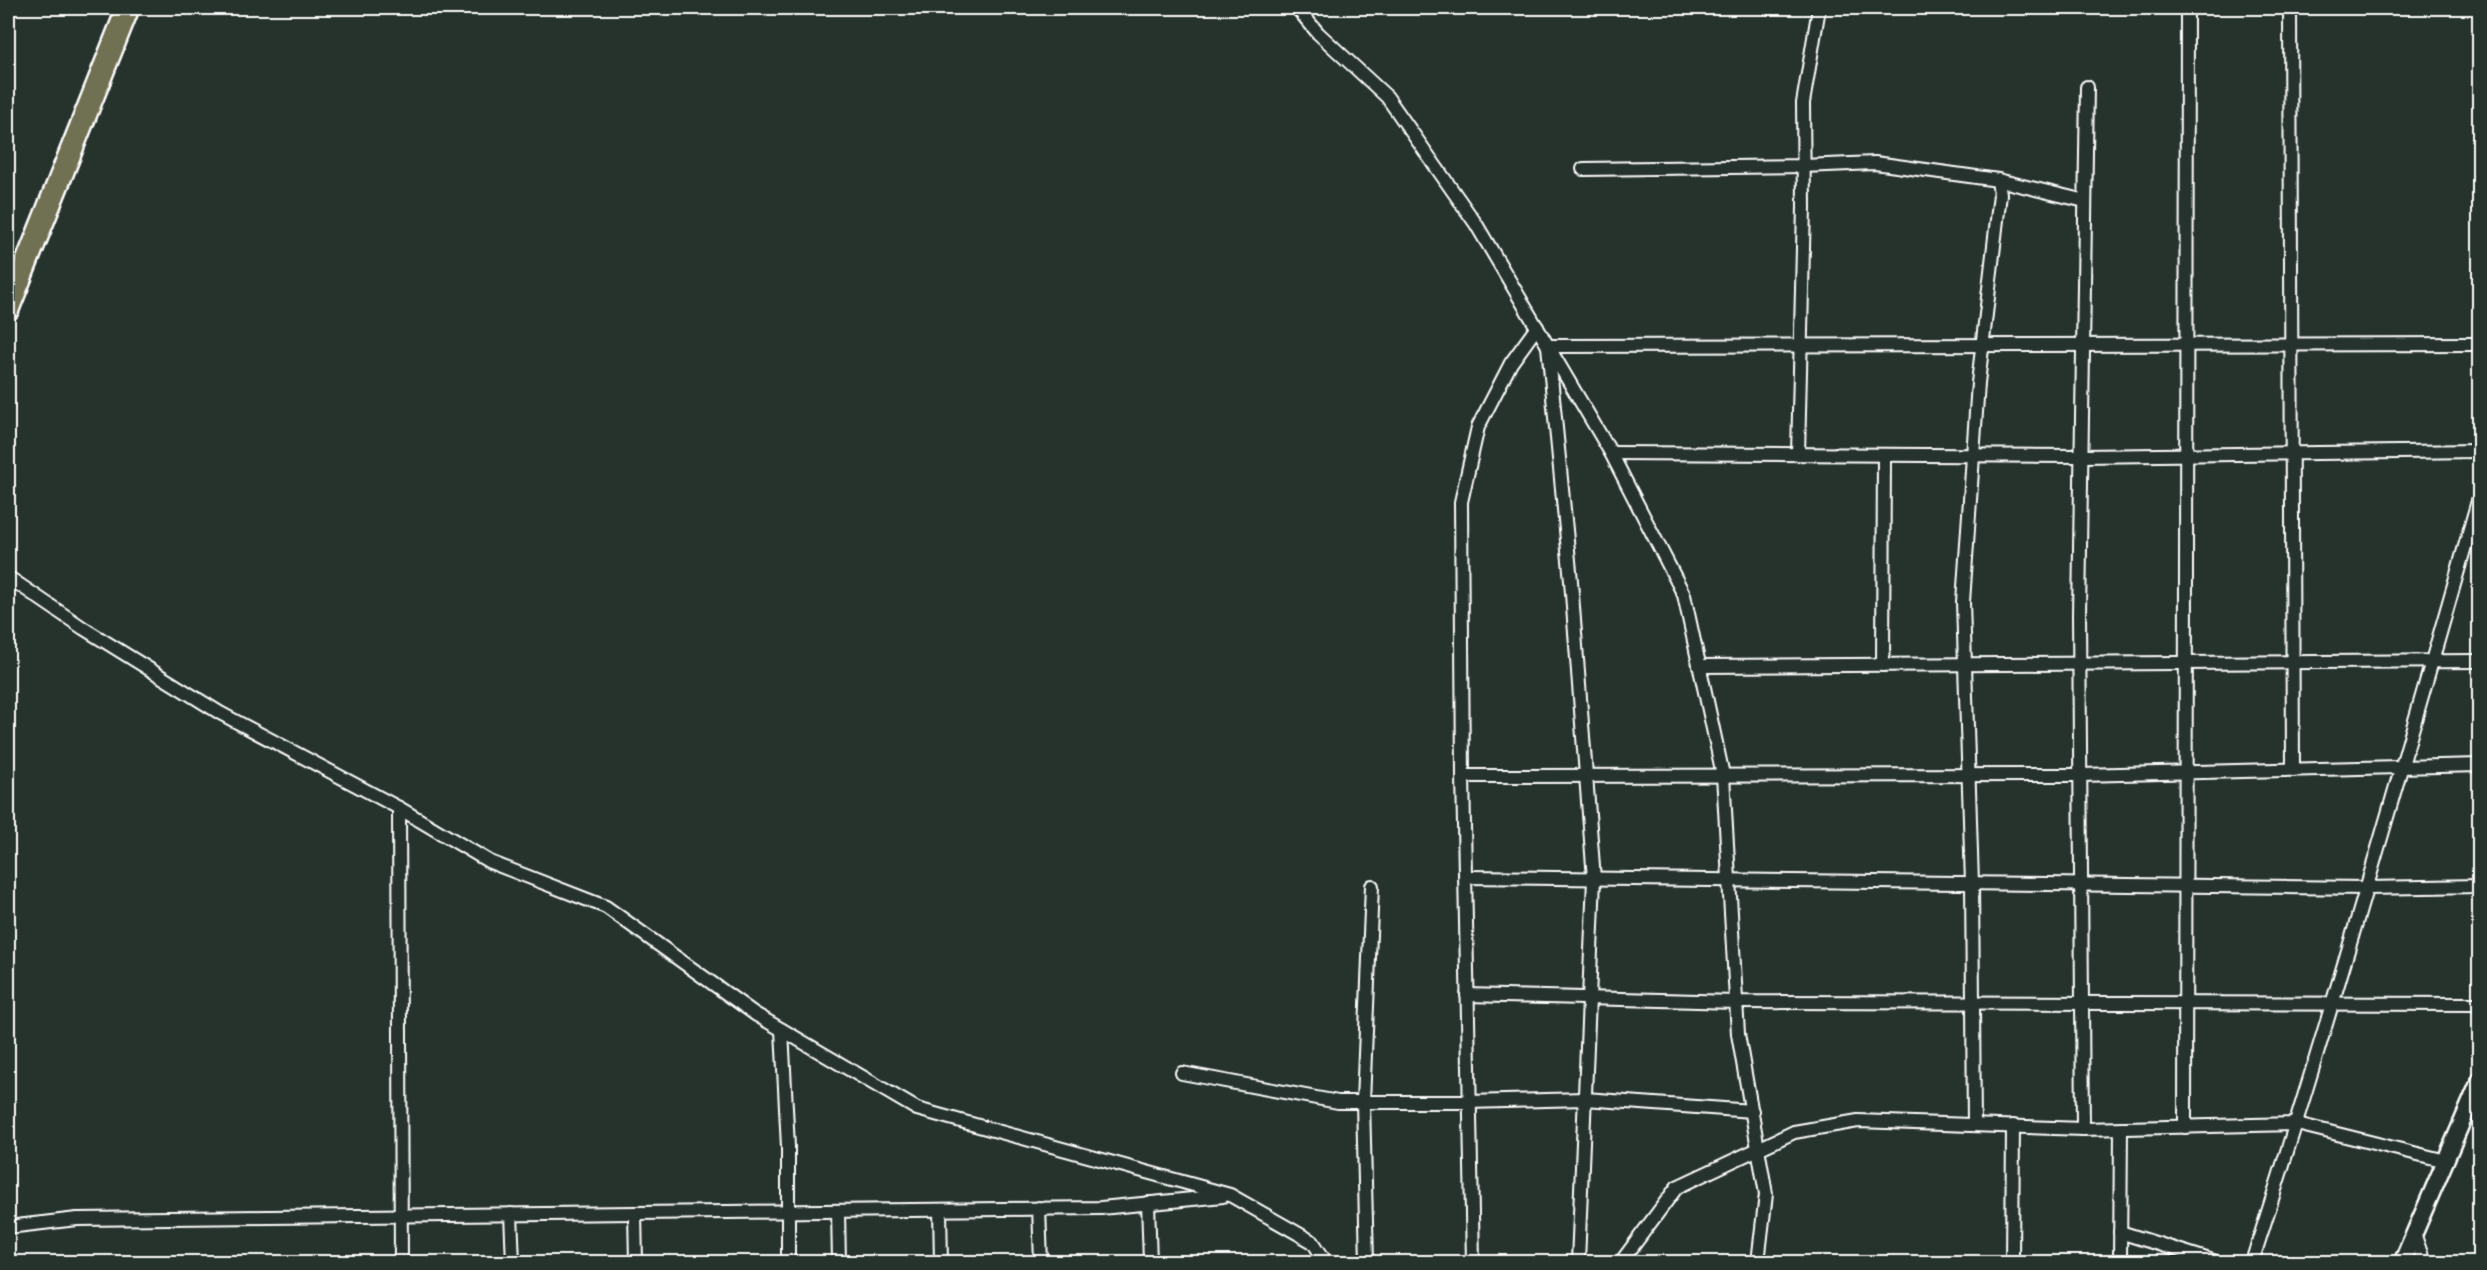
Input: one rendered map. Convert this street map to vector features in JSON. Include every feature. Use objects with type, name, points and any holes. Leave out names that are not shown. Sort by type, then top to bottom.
[{"type":"highway","points":[[8,309],[128,8]]},
{"type":"street","points":[[1297,8],[1318,33],[1387,97],[1476,224],[1611,453],[1683,595],[1723,776],[1738,1034],[1766,1194],[1758,1263]]},
{"type":"street","points":[[1798,454],[1803,104],[1819,8]]},
{"type":"street","points":[[2185,1127],[2187,8]]},
{"type":"street","points":[[2290,8],[2294,770]]},
{"type":"street","points":[[2083,1129],[2079,664],[2087,87]]},
{"type":"street","points":[[1583,169],[1875,163],[1998,180],[2085,201]]},
{"type":"street","points":[[1974,1125],[1972,883],[1963,602],[1983,344],[2000,194],[1998,180]]},
{"type":"street","points":[[1473,1263],[1468,1102],[1461,502],[1478,427],[1511,363],[1537,327]]},
{"type":"street","points":[[1548,346],[2480,344]]},
{"type":"street","points":[[1548,346],[1571,581],[1593,879],[1578,1263]]},
{"type":"street","points":[[1611,453],[2081,456],[2480,451]]},
{"type":"street","points":[[1883,665],[1884,455]]},
{"type":"street","points":[[2252,1263],[2297,1124],[2367,888],[2480,494]]},
{"type":"street","points":[[8,577],[83,628],[220,712],[399,808],[490,862],[606,908],[755,1014],[917,1109],[1230,1195],[1312,1242],[1326,1263]]},
{"type":"street","points":[[1699,666],[2480,661]]},
{"type":"street","points":[[1463,776],[2080,775],[2480,765]]},
{"type":"street","points":[[399,808],[401,1263]]},
{"type":"street","points":[[1466,877],[2367,888],[2480,886]]},
{"type":"street","points":[[1367,1263],[1363,1102],[1372,886]]},
{"type":"street","points":[[1467,995],[1736,1002],[2480,1004]]},
{"type":"street","points":[[782,1030],[788,1147],[788,1263]]},
{"type":"street","points":[[1182,1073],[1338,1102],[1585,1099],[1752,1111]]},
{"type":"street","points":[[2402,1263],[2480,1080]]},
{"type":"street","points":[[1620,1263],[1677,1187],[1794,1132],[1858,1121],[2083,1129],[2297,1124],[2446,1161]]},
{"type":"street","points":[[2012,1263],[2013,1126]]},
{"type":"street","points":[[2120,1263],[2121,1128]]},
{"type":"street","points":[[8,1227],[77,1219],[1101,1208],[1230,1195]]},
{"type":"street","points":[[1148,1203],[1150,1263]]},
{"type":"street","points":[[1039,1209],[1041,1263]]},
{"type":"street","points":[[940,1210],[941,1263]]},
{"type":"street","points":[[837,1211],[839,1263]]},
{"type":"street","points":[[635,1213],[636,1263]]},
{"type":"street","points":[[511,1214],[513,1263]]},
{"type":"street","points":[[2120,1232],[2216,1263]]},
{"type":"street","points":[[2415,1236],[2424,1263]]}]
